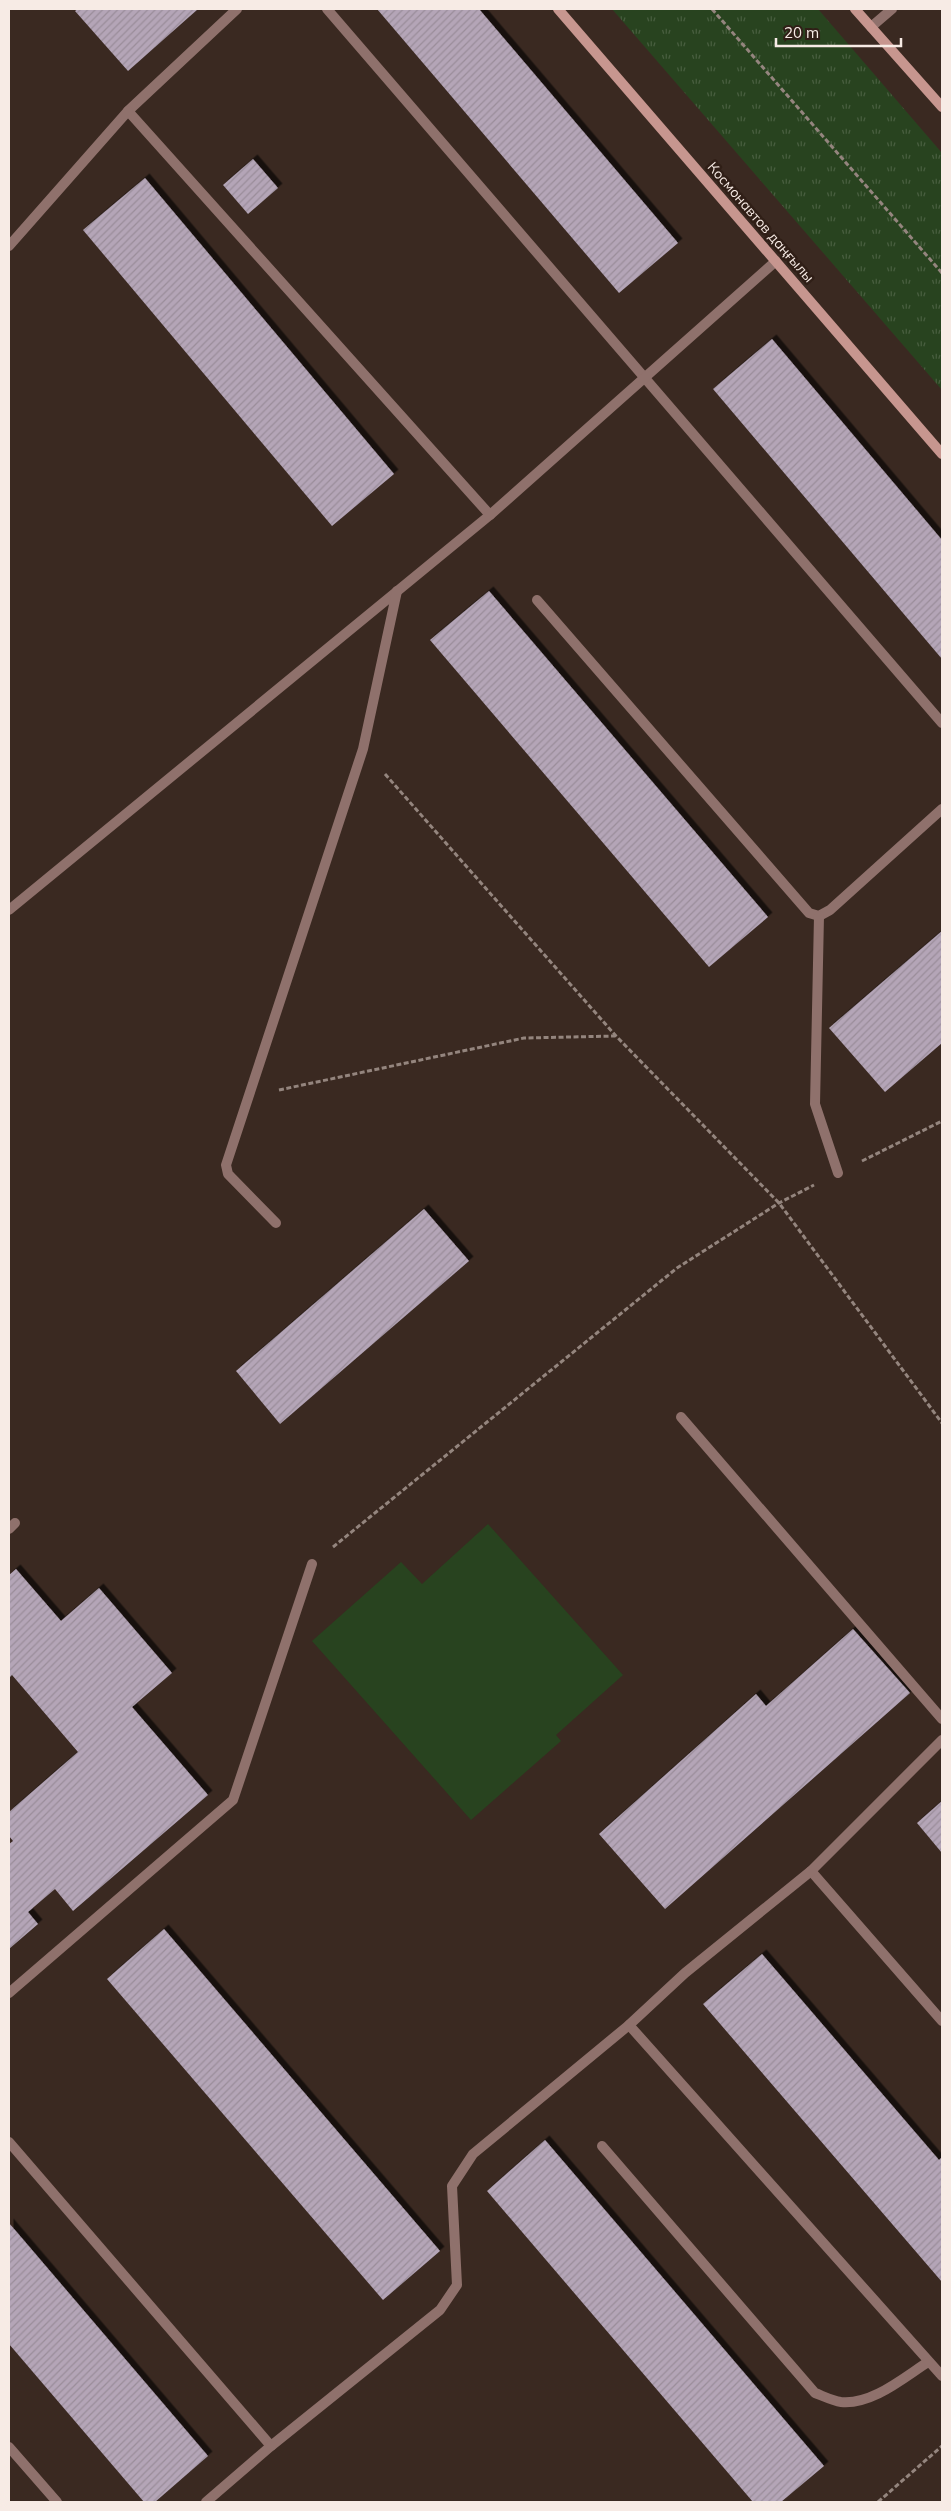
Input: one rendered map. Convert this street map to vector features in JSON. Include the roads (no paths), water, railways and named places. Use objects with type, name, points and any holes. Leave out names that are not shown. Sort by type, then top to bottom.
[{"type":"street","points":[[9,246],[128,111],[237,9]]},
{"type":"street","points":[[327,9],[942,723]]},
{"type":"street","name":"Космонавтов даңғылы","points":[[558,9],[942,454]]},
{"type":"street","points":[[855,9],[942,108]]},
{"type":"street","points":[[871,27],[892,9]]},
{"type":"street","points":[[128,111],[490,515]]},
{"type":"street","points":[[9,910],[490,515],[776,261]]},
{"type":"street","points":[[276,1223],[228,1174],[226,1165],[363,749],[397,591]]},
{"type":"street","points":[[537,600],[809,913],[819,916],[830,910],[942,809]]},
{"type":"street","points":[[819,916],[815,1104],[838,1173]]},
{"type":"street","points":[[681,1417],[942,1719]]},
{"type":"street","points":[[9,1993],[233,1800],[312,1564]]},
{"type":"street","points":[[206,2502],[271,2446],[440,2310],[457,2285],[452,2186],[473,2154],[629,2025],[685,1973],[811,1871],[942,1740]]},
{"type":"street","points":[[811,1871],[942,2021]]},
{"type":"street","points":[[629,2025],[942,2376]]},
{"type":"street","points":[[9,2142],[271,2446]]},
{"type":"street","points":[[602,2146],[815,2393],[840,2402],[865,2399],[891,2386],[928,2362]]},
{"type":"street","points":[[9,2448],[57,2502]]}]
